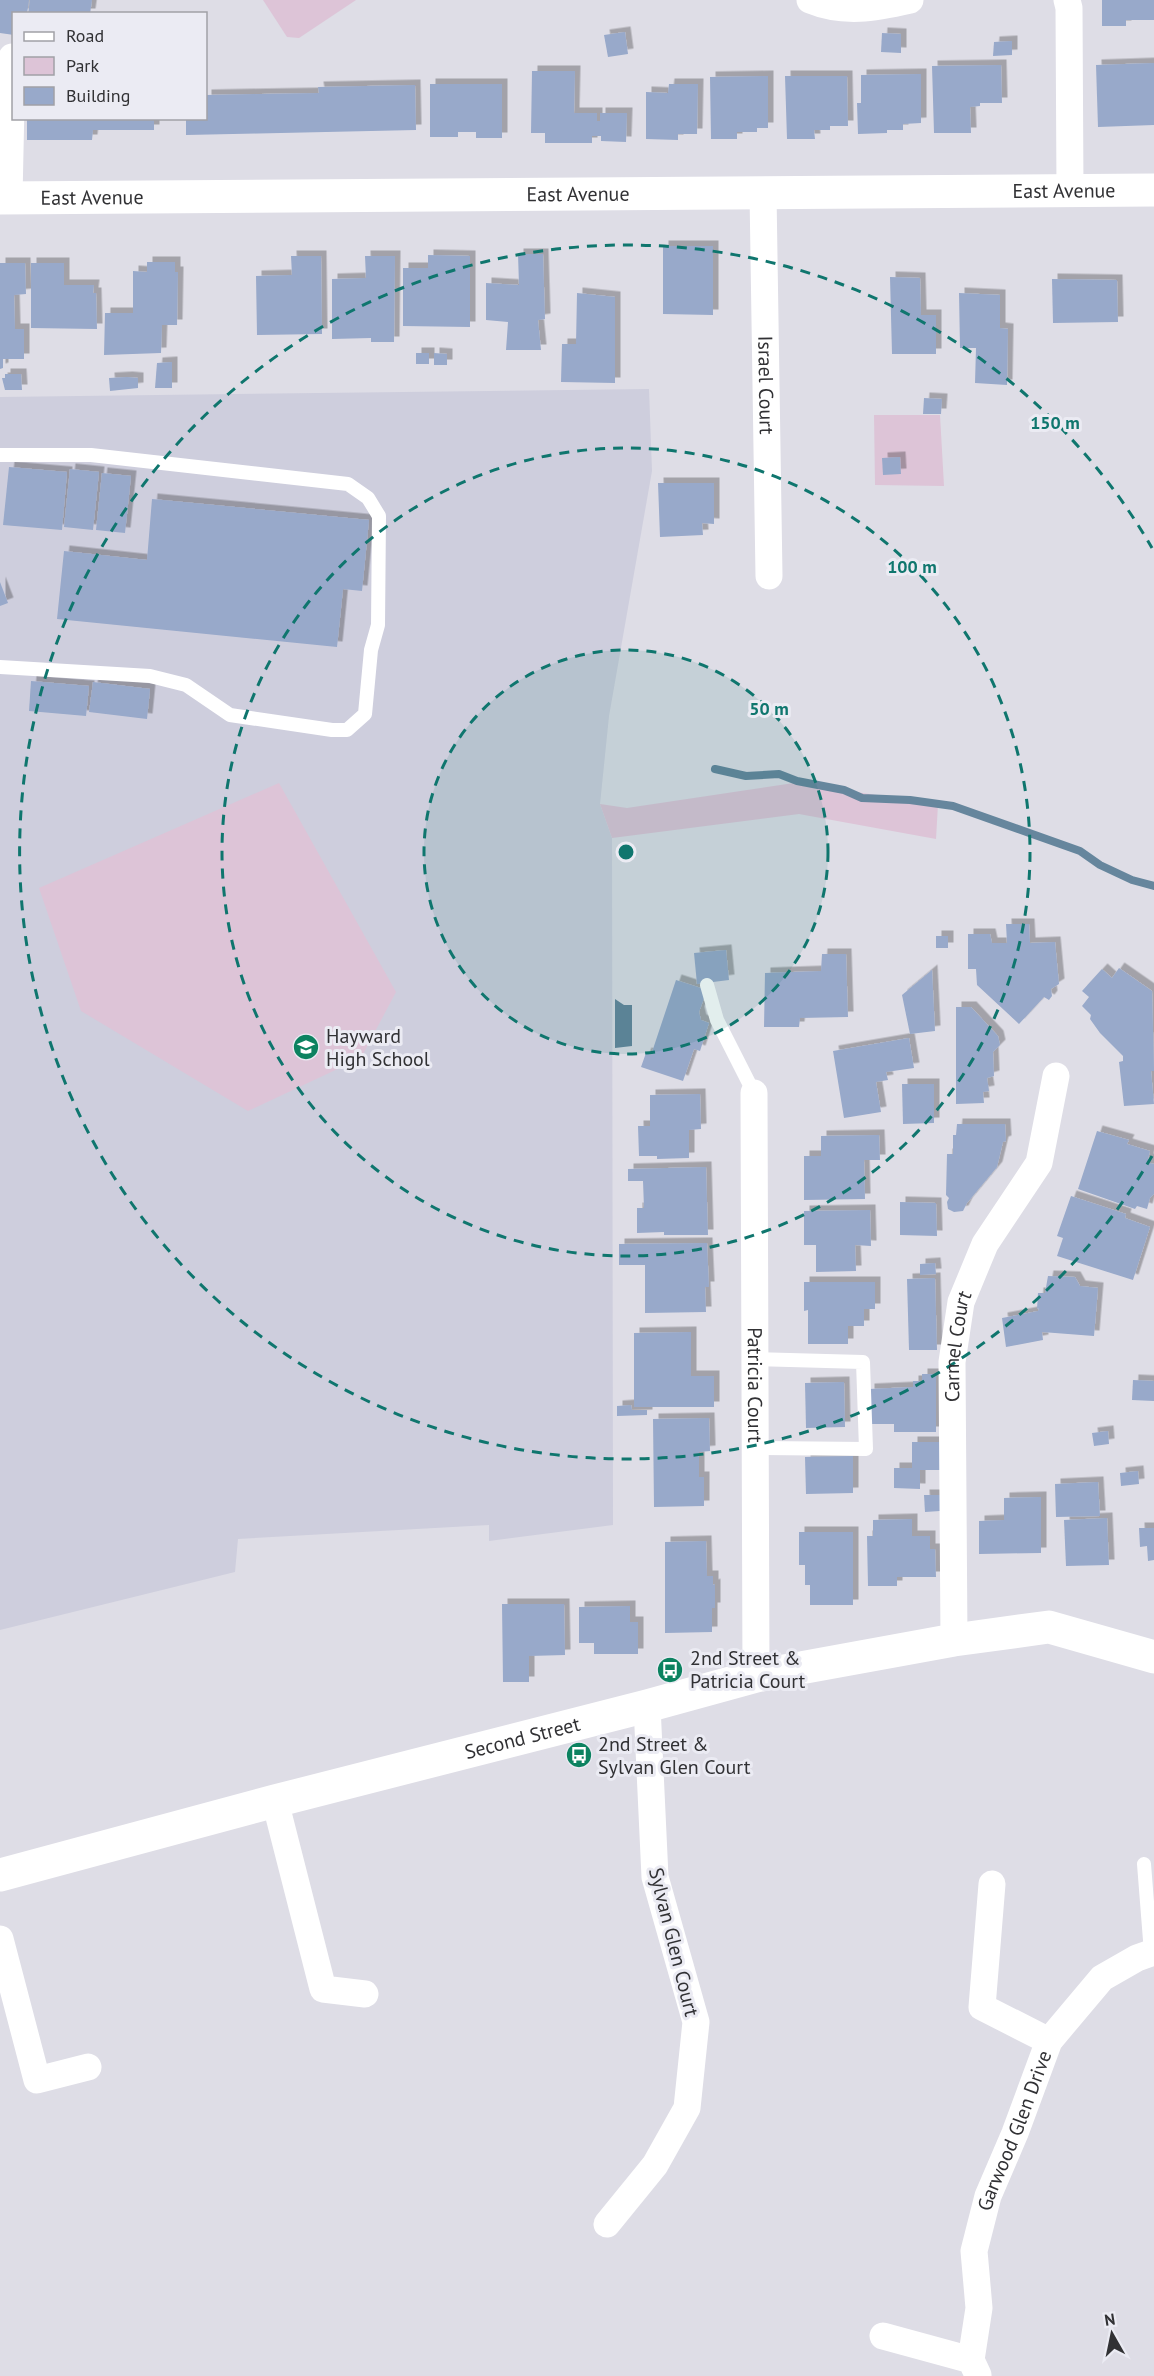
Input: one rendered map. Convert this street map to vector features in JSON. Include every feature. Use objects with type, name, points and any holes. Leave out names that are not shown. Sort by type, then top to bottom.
[{"type":"street","points":[[810,0],[826,6],[854,10],[910,0]]},
{"type":"street","points":[[1067,0],[1069,8],[1070,191]]},
{"type":"street","points":[[4,198],[8,56]]},
{"type":"street","name":"East Avenue","points":[[4,198],[1154,190]]},
{"type":"street","name":"Israel Court","points":[[763,194],[769,576]]},
{"type":"street","name":"Carmel Court","points":[[954,1640],[951,1362],[961,1302],[985,1244],[1039,1164],[1056,1076]]},
{"type":"street","name":"Patricia Court","points":[[754,1093],[756,1676]]},
{"type":"street","name":"Second Street","points":[[0,1875],[756,1676],[954,1640],[1049,1627],[1154,1657]]},
{"type":"street","name":"Sylvan Glen Court","points":[[607,2224],[655,2165],[687,2108],[696,2022],[655,1877],[647,1706]]},
{"type":"street","points":[[275,1801],[323,1989],[365,1994]]},
{"type":"street","points":[[992,1884],[981,2007],[1049,2041]]},
{"type":"street","points":[[0,1939],[37,2080],[88,2067]]},
{"type":"street","name":"Garwood Glen Drive","points":[[974,2368],[979,2308],[974,2251],[988,2196],[1015,2133],[1049,2041],[1102,1978],[1137,1958],[1153,1952]]},
{"type":"street","points":[[883,2336],[974,2368]]},
{"type":"lane","points":[[0,454],[91,455],[348,484],[368,498],[379,516],[378,625],[371,650],[365,714],[347,730],[230,716],[186,685],[150,676],[0,667]]},
{"type":"lane","points":[[707,985],[717,1020],[754,1093]]},
{"type":"lane","points":[[755,1359],[863,1362],[866,1449],[755,1448]]},
{"type":"lane","points":[[1144,1864],[1153,1952]]},
{"type":"shaded area","name":"Hayward High School","points":[[649,389],[652,471],[609,716],[600,804],[612,838],[613,1525],[489,1541],[489,1525],[238,1539],[235,1572],[0,1630],[0,397]]},
{"type":"green space","points":[[263,0],[356,0],[299,38],[287,37]]},
{"type":"green space","points":[[874,415],[940,415],[944,486],[875,485]]},
{"type":"green space","points":[[279,783],[396,992],[361,1058],[248,1111],[81,1011],[39,888]]},
{"type":"green space","points":[[794,783],[938,804],[936,839],[799,814],[612,838],[600,804],[627,808]]},
{"type":"water","points":[[615,999],[624,1005],[632,1005],[632,1046],[615,1048]]},
{"type":"building","points":[[0,0],[29,0],[27,12],[12,12],[12,35],[0,33]]},
{"type":"building","points":[[30,0],[92,0],[90,12],[28,12]]},
{"type":"building","points":[[1102,0],[1154,0],[1154,20],[1126,20],[1126,26],[1102,26]]},
{"type":"building","points":[[625,32],[628,54],[608,57],[604,35]]},
{"type":"building","points":[[882,33],[901,34],[901,53],[881,52]]},
{"type":"building","points":[[1012,41],[1012,55],[993,56],[994,42]]},
{"type":"building","points":[[1154,63],[1154,125],[1098,127],[1096,65]]},
{"type":"building","points":[[1001,65],[1002,103],[980,103],[980,106],[970,107],[971,133],[934,133],[932,66]]},
{"type":"building","points":[[532,71],[575,71],[574,113],[597,113],[597,121],[600,121],[600,113],[627,113],[626,142],[601,141],[601,136],[592,136],[592,143],[545,143],[545,133],[531,133]]},
{"type":"building","points":[[921,74],[921,123],[903,124],[903,130],[887,130],[887,133],[858,134],[857,103],[861,103],[861,75]]},
{"type":"building","points":[[768,76],[768,128],[757,128],[757,132],[737,132],[737,139],[711,139],[710,77]]},
{"type":"building","points":[[785,76],[847,76],[848,126],[830,126],[830,130],[814,130],[815,139],[787,139]]},
{"type":"building","points":[[430,84],[502,84],[502,138],[476,138],[476,132],[458,132],[458,137],[430,137]]},
{"type":"building","points":[[669,84],[698,84],[697,134],[678,134],[678,140],[646,139],[646,92],[668,93]]},
{"type":"building","points":[[415,85],[416,130],[186,135],[186,120],[207,120],[207,95],[319,93],[318,87]]},
{"type":"building","points":[[27,120],[154,120],[154,130],[93,130],[92,140],[27,140]]},
{"type":"building","points":[[663,246],[713,246],[713,315],[663,314]]},
{"type":"building","points":[[518,254],[543,254],[545,319],[538,320],[541,350],[506,350],[508,322],[486,320],[486,283],[519,285]]},
{"type":"building","points":[[428,255],[470,256],[470,327],[403,326],[403,268],[428,268]]},
{"type":"building","points":[[291,256],[321,256],[322,334],[257,335],[256,276],[292,275]]},
{"type":"building","points":[[365,256],[395,256],[394,342],[371,342],[371,338],[332,339],[332,279],[366,278]]},
{"type":"building","points":[[147,262],[175,262],[175,272],[178,272],[177,325],[162,325],[161,353],[104,355],[105,313],[133,313],[133,271],[147,272]]},
{"type":"building","points":[[0,263],[25,263],[26,294],[14,295],[15,329],[24,329],[24,359],[3,359],[3,368],[0,369]]},
{"type":"building","points":[[31,263],[64,263],[64,285],[94,285],[97,329],[31,328]]},
{"type":"building","points":[[890,277],[920,278],[921,315],[936,315],[936,354],[892,354]]},
{"type":"building","points":[[1052,279],[1117,280],[1118,322],[1053,323]]},
{"type":"building","points":[[577,293],[615,297],[615,383],[561,382],[562,344],[576,344]]},
{"type":"building","points":[[959,293],[1000,295],[1000,328],[1008,329],[1007,385],[975,383],[976,348],[960,348]]},
{"type":"building","points":[[416,353],[429,353],[429,364],[416,364]]},
{"type":"building","points":[[434,353],[447,354],[447,365],[434,365]]},
{"type":"building","points":[[172,362],[172,388],[155,388],[157,363]]},
{"type":"building","points":[[5,374],[21,374],[22,390],[5,390],[2,378],[5,378]]},
{"type":"building","points":[[109,378],[138,378],[138,388],[110,391]]},
{"type":"building","points":[[924,398],[942,399],[941,414],[923,414]]},
{"type":"building","points":[[900,457],[901,474],[883,475],[882,458]]},
{"type":"building","points":[[9,467],[67,472],[62,530],[3,525]]},
{"type":"building","points":[[70,469],[99,472],[93,530],[64,527]]},
{"type":"building","points":[[102,473],[131,476],[125,533],[96,530]]},
{"type":"building","points":[[658,483],[714,483],[714,524],[702,523],[703,535],[660,537]]},
{"type":"building","points":[[152,499],[369,520],[362,591],[343,589],[337,647],[57,619],[64,551],[147,560]]},
{"type":"building","points":[[0,582],[8,603],[0,606]]},
{"type":"building","points":[[31,681],[89,686],[86,716],[29,711]]},
{"type":"building","points":[[93,682],[150,689],[147,719],[89,712]]},
{"type":"building","points":[[1006,924],[1029,924],[1030,943],[1055,942],[1059,984],[1051,989],[1052,996],[1049,1000],[1044,997],[1019,1024],[977,985],[976,969],[968,969],[968,934],[990,934],[992,943],[1007,943]]},
{"type":"building","points":[[936,936],[948,936],[948,948],[936,948]]},
{"type":"building","points":[[726,950],[729,980],[697,984],[694,953]]},
{"type":"building","points":[[822,954],[846,954],[848,1017],[800,1018],[799,1027],[764,1027],[765,973],[821,971]]},
{"type":"building","points":[[1119,968],[1152,991],[1154,1071],[1151,1071],[1154,1104],[1124,1106],[1119,1062],[1123,1061],[1123,1056],[1100,1033],[1090,1019],[1091,1015],[1082,1006],[1089,997],[1082,991],[1102,969],[1112,978]]},
{"type":"building","points":[[932,970],[935,1031],[910,1034],[902,995]]},
{"type":"building","points":[[676,980],[707,990],[699,1012],[701,1020],[709,1023],[700,1051],[694,1049],[683,1081],[641,1067],[646,1053],[651,1055]]},
{"type":"building","points":[[956,1007],[971,1007],[998,1036],[1000,1045],[993,1052],[994,1076],[987,1078],[989,1091],[983,1092],[984,1103],[956,1104]]},
{"type":"building","points":[[909,1038],[914,1068],[886,1072],[888,1080],[876,1082],[881,1112],[844,1118],[833,1051]]},
{"type":"building","points":[[902,1084],[934,1084],[934,1123],[903,1124]]},
{"type":"building","points":[[700,1094],[701,1129],[689,1130],[689,1158],[657,1159],[657,1156],[639,1156],[638,1126],[650,1126],[650,1095]]},
{"type":"building","points":[[957,1124],[1005,1124],[1006,1141],[1003,1142],[997,1167],[963,1211],[954,1212],[948,1209],[949,1198],[946,1195],[947,1154],[953,1154],[953,1135],[956,1135]]},
{"type":"building","points":[[1097,1131],[1129,1140],[1127,1144],[1150,1151],[1149,1163],[1154,1164],[1154,1194],[1150,1198],[1147,1209],[1137,1206],[1135,1209],[1078,1189]]},
{"type":"building","points":[[879,1135],[880,1160],[864,1160],[865,1199],[804,1200],[804,1156],[821,1156],[821,1136]]},
{"type":"building","points":[[706,1167],[708,1235],[637,1233],[637,1208],[644,1208],[643,1181],[628,1181],[628,1169]]},
{"type":"building","points":[[1071,1196],[1126,1214],[1125,1218],[1150,1227],[1133,1280],[1057,1256],[1063,1238],[1057,1236]]},
{"type":"building","points":[[900,1202],[936,1203],[937,1236],[900,1235]]},
{"type":"building","points":[[870,1210],[871,1246],[855,1245],[856,1271],[816,1272],[816,1245],[804,1245],[804,1211]]},
{"type":"building","points":[[707,1243],[709,1287],[705,1287],[706,1312],[645,1313],[645,1265],[619,1265],[619,1244]]},
{"type":"building","points":[[935,1263],[936,1274],[920,1275],[920,1264]]},
{"type":"building","points":[[1048,1276],[1075,1277],[1080,1286],[1098,1288],[1094,1336],[1042,1332],[1043,1340],[1006,1347],[1002,1318],[1038,1311],[1038,1293],[1045,1293]]},
{"type":"building","points":[[935,1278],[937,1350],[909,1350],[907,1279]]},
{"type":"building","points":[[804,1282],[875,1282],[875,1309],[864,1309],[864,1326],[848,1326],[848,1344],[808,1344],[808,1310],[804,1311]]},
{"type":"building","points":[[691,1332],[691,1376],[714,1376],[714,1407],[634,1407],[634,1333]]},
{"type":"building","points":[[922,1374],[936,1374],[936,1432],[894,1432],[894,1424],[869,1424],[869,1389],[913,1387],[913,1381],[922,1381]]},
{"type":"building","points":[[1133,1380],[1154,1381],[1154,1401],[1132,1400]]},
{"type":"building","points":[[844,1382],[845,1427],[806,1428],[805,1383]]},
{"type":"building","points":[[631,1405],[632,1410],[647,1410],[647,1415],[617,1416],[617,1406]]},
{"type":"building","points":[[709,1418],[710,1451],[699,1452],[699,1477],[704,1477],[704,1506],[654,1507],[653,1419]]},
{"type":"building","points":[[1108,1431],[1109,1444],[1094,1446],[1092,1433]]},
{"type":"building","points":[[912,1442],[940,1442],[940,1470],[920,1470],[920,1489],[894,1488],[894,1468],[912,1468]]},
{"type":"building","points":[[853,1456],[853,1493],[806,1494],[805,1457]]},
{"type":"building","points":[[1138,1471],[1139,1484],[1121,1486],[1120,1473]]},
{"type":"building","points":[[1098,1482],[1100,1516],[1056,1517],[1055,1484]]},
{"type":"building","points":[[924,1495],[940,1495],[940,1511],[925,1512]]},
{"type":"building","points":[[1041,1497],[1041,1553],[979,1554],[979,1521],[1004,1520],[1004,1498]]},
{"type":"building","points":[[1107,1518],[1109,1565],[1066,1566],[1064,1520]]},
{"type":"building","points":[[912,1519],[912,1536],[930,1536],[930,1549],[935,1549],[936,1577],[897,1577],[897,1586],[868,1586],[867,1536],[873,1536],[873,1520]]},
{"type":"building","points":[[1139,1528],[1154,1528],[1154,1560],[1148,1561],[1147,1546],[1140,1547]]},
{"type":"building","points":[[799,1532],[853,1532],[853,1605],[810,1605],[810,1585],[805,1585],[805,1565],[799,1565]]},
{"type":"building","points":[[706,1541],[707,1576],[713,1576],[713,1585],[715,1584],[712,1632],[665,1633],[665,1542]]},
{"type":"building","points":[[502,1604],[564,1604],[565,1655],[529,1656],[529,1682],[503,1682]]},
{"type":"building","points":[[630,1606],[630,1622],[638,1622],[638,1654],[594,1654],[594,1643],[579,1643],[579,1607]]},
{"type":"waterway","points":[[715,769],[746,776],[779,774],[797,781],[844,790],[862,798],[910,800],[953,806],[1080,851],[1100,865],[1132,880],[1154,886]]},
{"type":"place","name":"Hayward High School","points":[[306,1047]]},
{"type":"place","name":"2nd Street & Patricia Court","points":[[670,1670]]},
{"type":"place","name":"2nd Street & Sylvan Glen Court","points":[[579,1755]]}]
